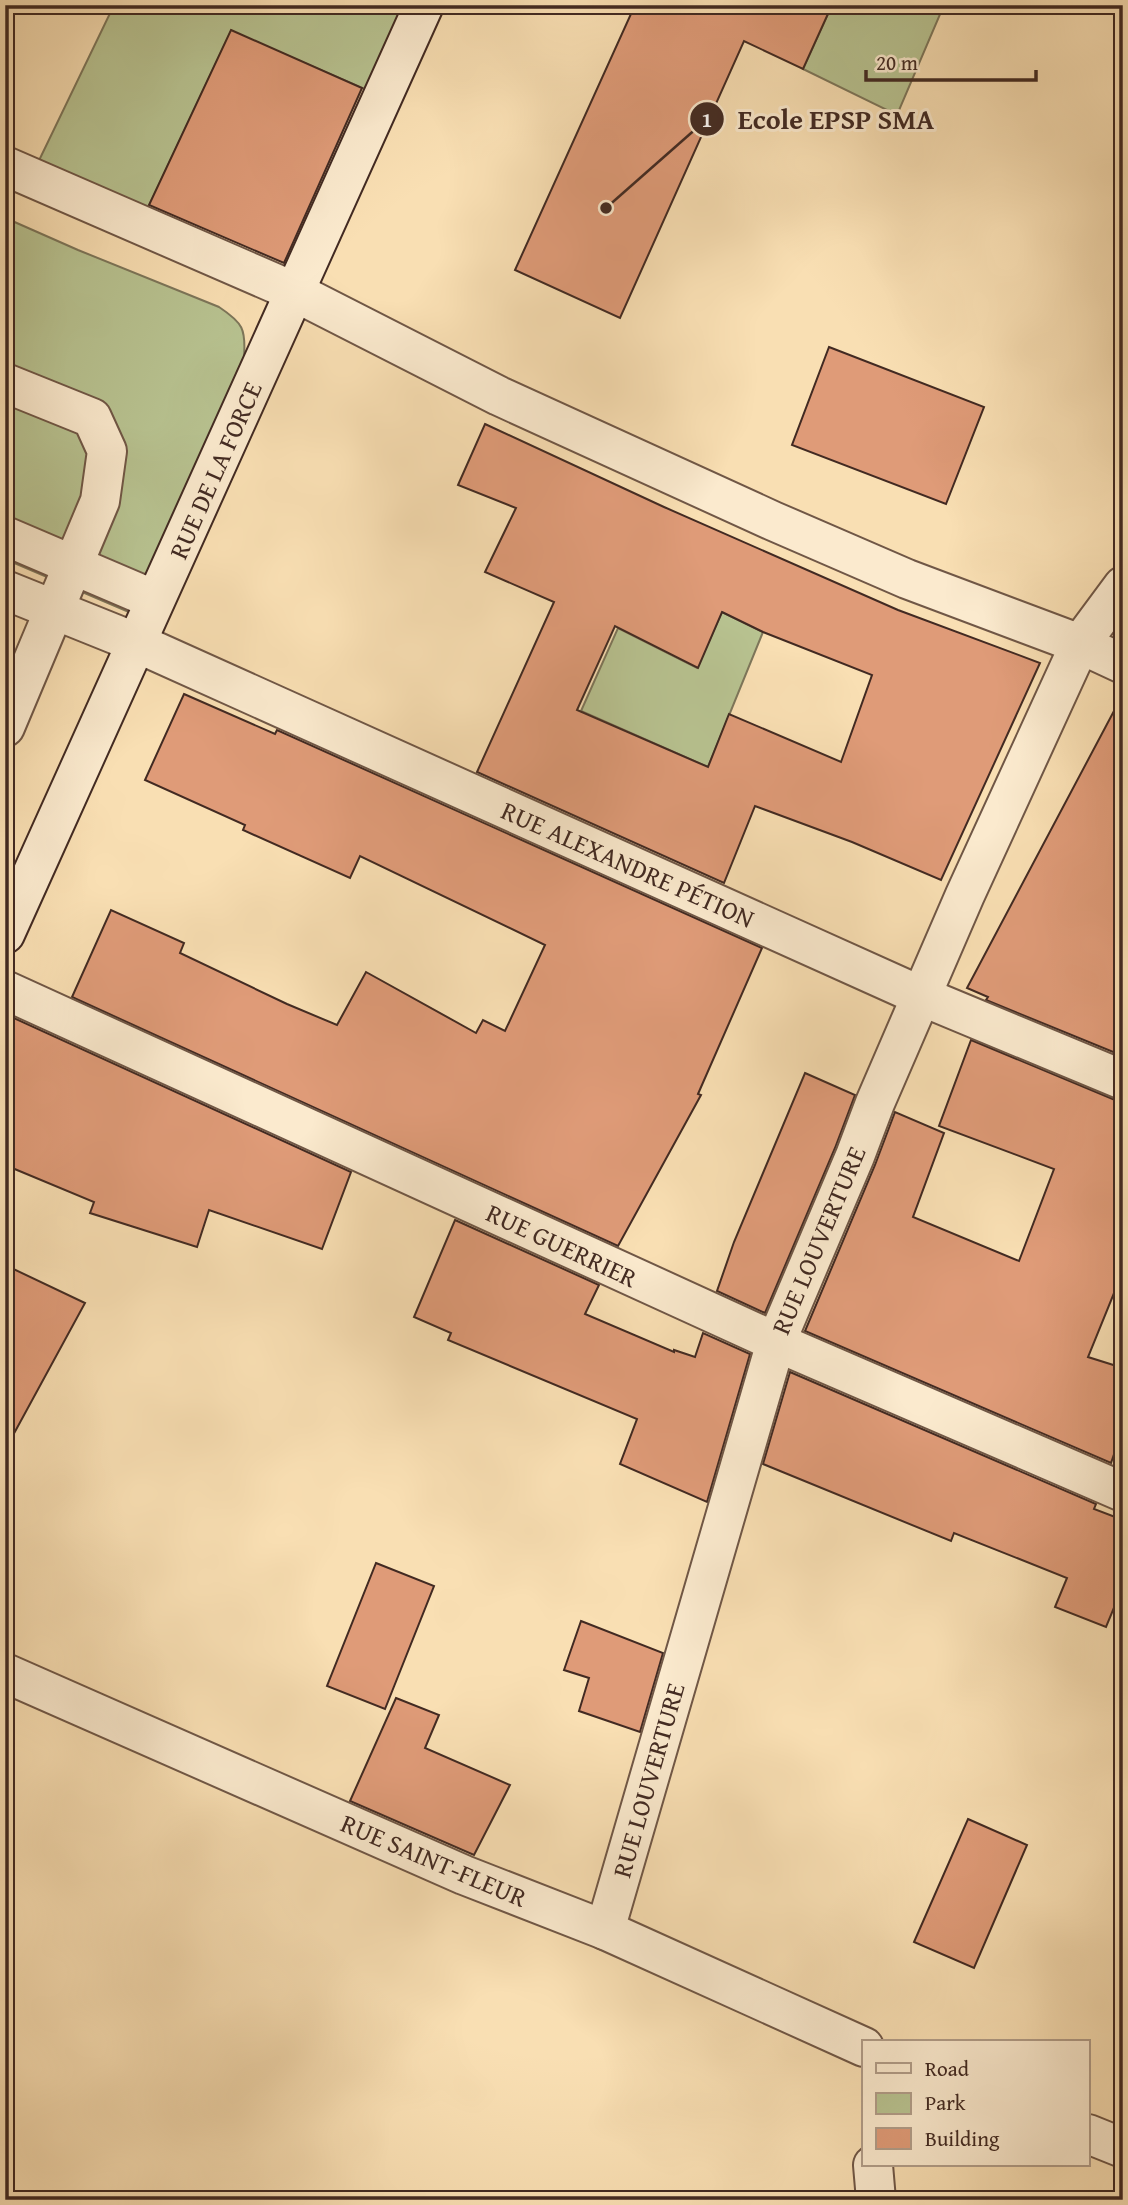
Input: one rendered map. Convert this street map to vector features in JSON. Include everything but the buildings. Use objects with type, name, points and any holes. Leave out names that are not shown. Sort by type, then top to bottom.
[{"type":"street","name":"RUE DE LA FORCE","points":[[5,934],[424,5]]},
{"type":"street","points":[[8,174],[295,292],[499,396],[773,521],[907,579],[1080,644],[1123,664]]},
{"type":"street","points":[[5,727],[14,681],[55,610],[100,502],[107,451],[92,418],[6,385]]},
{"type":"street","points":[[5,536],[155,600]]},
{"type":"street","name":"RUE LOUVERTURE","points":[[605,1930],[776,1342],[921,996],[1080,644],[1123,586]]},
{"type":"street","name":"RUE ALEXANDRE PÉTION","points":[[5,590],[137,643],[921,996],[1123,1080]]},
{"type":"street","name":"RUE GUERRIER","points":[[5,990],[776,1342],[1123,1492]]},
{"type":"street","name":"RUE SAINT-FLEUR","points":[[5,1673],[464,1875],[605,1930],[862,2056]]},
{"type":"street","points":[[1090,2135],[1123,2148]]},
{"type":"street","points":[[873,2166],[876,2200]]},
{"type":"green space","points":[[114,5],[424,5],[383,97],[231,31],[140,225],[31,177]]},
{"type":"green space","points":[[832,5],[944,5],[897,115],[803,69]]},
{"type":"green space","points":[[10,220],[219,307],[238,322],[243,333],[244,357],[131,613],[5,559],[5,230]]},
{"type":"green space","points":[[722,612],[763,632],[708,767],[581,711],[618,628],[697,668]]},
{"type":"place","name":"Ecole EPSP SMA","points":[[606,208]]}]
